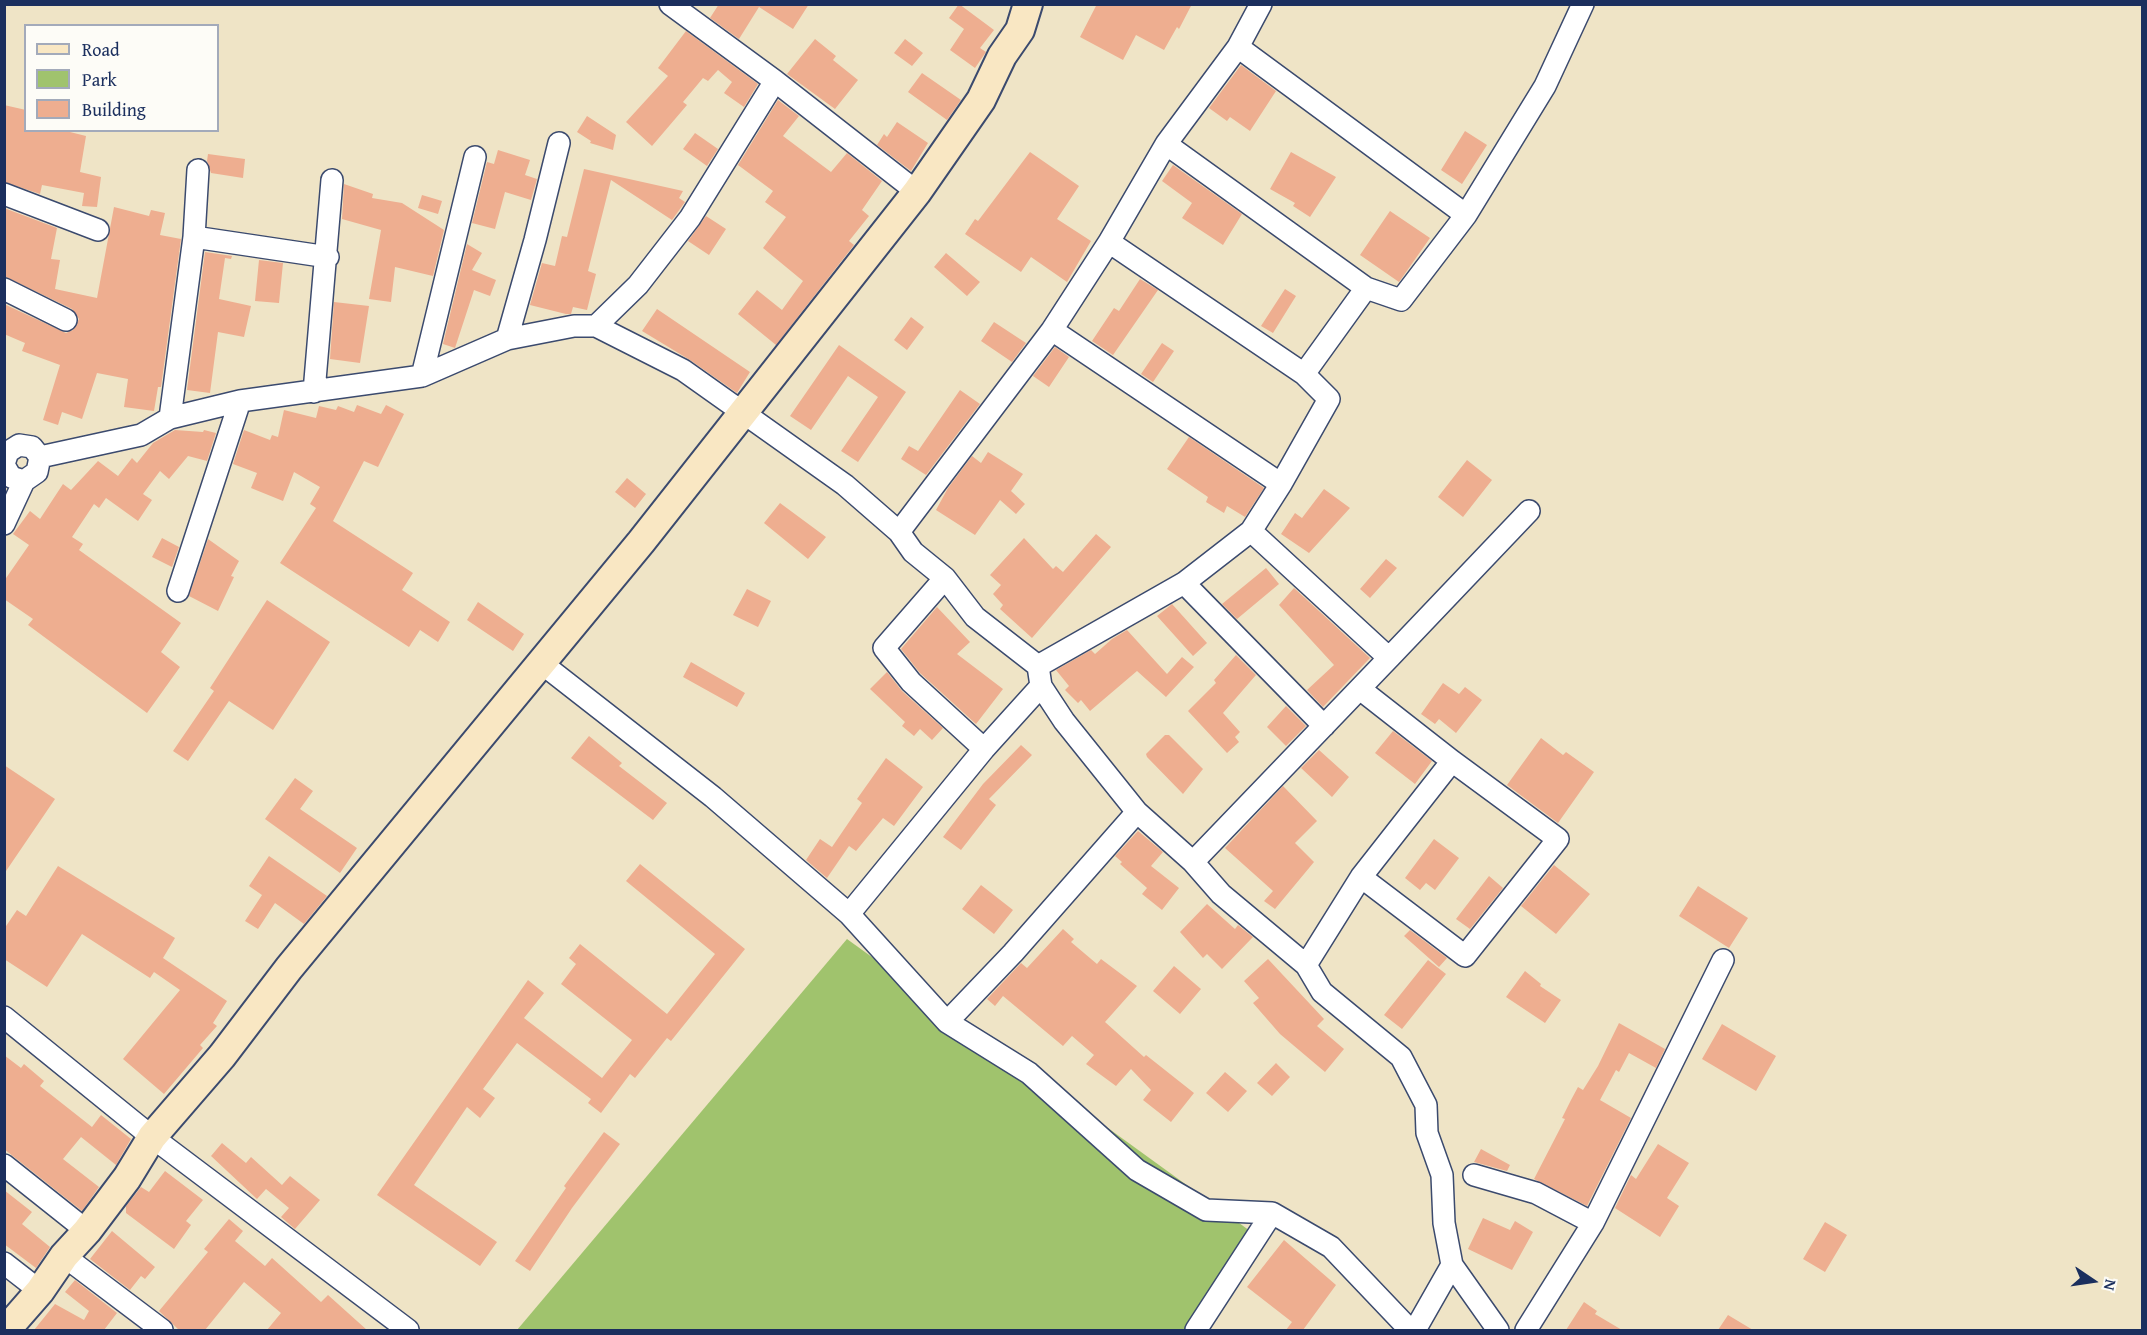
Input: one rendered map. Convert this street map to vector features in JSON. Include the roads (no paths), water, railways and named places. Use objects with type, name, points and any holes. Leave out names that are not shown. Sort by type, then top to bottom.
[{"type":"main road","points":[[6,1330],[40,1292],[64,1256],[87,1231],[127,1178],[152,1137],[222,1056],[289,968],[744,412],[917,192],[981,100],[1002,56],[1020,30],[1028,4]]},
{"type":"street","points":[[670,4],[775,81],[917,192]]},
{"type":"street","points":[[899,532],[1052,330],[1109,242],[1166,144],[1238,47],[1261,4]]},
{"type":"street","points":[[1166,144],[1366,288],[1401,300],[1466,214],[1545,86],[1583,4]]},
{"type":"street","points":[[1238,47],[1466,214]]},
{"type":"street","points":[[596,326],[638,285],[690,218],[775,81]]},
{"type":"street","points":[[507,339],[536,240],[559,143]]},
{"type":"street","points":[[422,376],[475,157]]},
{"type":"street","points":[[170,418],[194,237],[198,170]]},
{"type":"street","points":[[315,392],[328,257],[332,180]]},
{"type":"street","points":[[4,194],[98,230]]},
{"type":"street","points":[[194,237],[328,257]]},
{"type":"street","points":[[849,914],[984,749],[1039,676],[1184,582],[1251,531],[1281,484],[1329,399],[1304,374],[1109,242]]},
{"type":"street","points":[[1304,374],[1366,288]]},
{"type":"street","points":[[4,289],[66,320]]},
{"type":"street","points":[[40,457],[141,435],[170,418],[240,401],[422,376],[507,339],[574,326],[596,326],[683,370],[845,485],[899,532],[912,552],[945,578],[975,617],[1039,676],[1064,721],[1137,812],[1193,862],[1221,894],[1306,965],[1322,992],[1401,1057],[1425,1105],[1427,1133],[1442,1175],[1444,1223],[1452,1265],[1498,1330]]},
{"type":"street","points":[[1052,330],[1281,484]]},
{"type":"street","points":[[178,591],[240,401]]},
{"type":"street","points":[[4,524],[24,481],[37,472],[40,457],[37,451],[26,445],[13,447],[5,457],[11,477],[24,481]]},
{"type":"street","points":[[1193,862],[1529,511]]},
{"type":"street","points":[[1251,531],[1389,658]]},
{"type":"street","points":[[945,578],[884,648],[912,682],[984,749]]},
{"type":"street","points":[[1184,582],[1324,726]]},
{"type":"street","points":[[540,662],[713,797],[849,914],[947,1022],[1029,1073],[1137,1170],[1206,1210],[1272,1213],[1331,1247],[1413,1330],[1452,1265]]},
{"type":"street","points":[[1360,689],[1452,761],[1558,839],[1465,956],[1361,878]]},
{"type":"street","points":[[1306,965],[1361,878],[1452,761]]},
{"type":"street","points":[[947,1022],[1013,953],[1137,812]]},
{"type":"street","points":[[1526,1330],[1593,1223],[1723,960]]},
{"type":"street","points":[[4,1017],[152,1137],[408,1330]]},
{"type":"street","points":[[4,1165],[87,1231]]},
{"type":"street","points":[[1474,1176],[1536,1192],[1593,1223]]},
{"type":"street","points":[[1196,1330],[1272,1213]]},
{"type":"street","points":[[64,1256],[150,1327]]},
{"type":"street","points":[[4,1263],[40,1292]]}]
